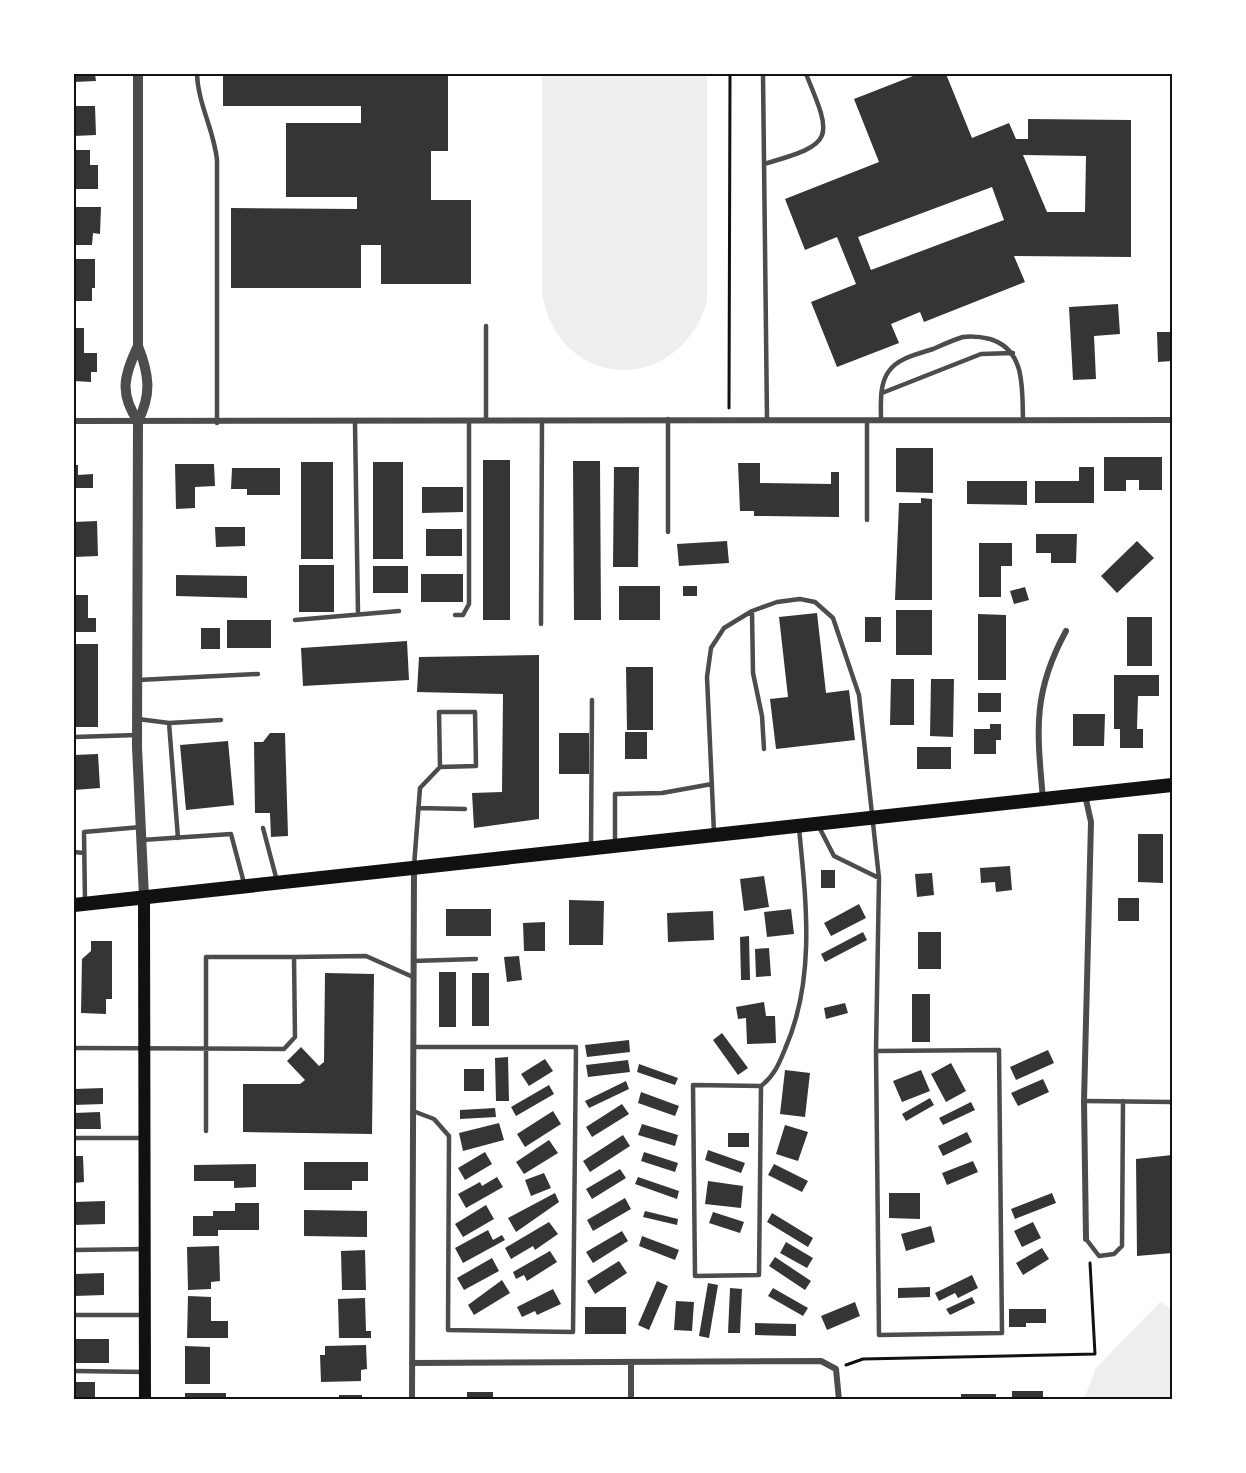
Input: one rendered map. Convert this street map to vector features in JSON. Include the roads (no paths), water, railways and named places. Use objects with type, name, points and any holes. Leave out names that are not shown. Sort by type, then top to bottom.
[{"type":"main road","points":[[79,905],[1173,785]]},
{"type":"main road","points":[[144,897],[145,1400]]},
{"type":"street","points":[[138,74],[138,346],[147,369],[147,404],[138,421],[137,735],[144,897]]},
{"type":"street","points":[[138,346],[127,368],[126,404],[138,421]]},
{"type":"street","points":[[74,421],[355,423],[668,419],[1173,420]]},
{"type":"street","points":[[1043,799],[1038,732],[1042,689],[1050,661],[1066,632]]},
{"type":"street","points":[[1084,794],[1092,822],[1084,1101],[1086,1239]]},
{"type":"street","points":[[412,1400],[414,868]]},
{"type":"street","points":[[412,1363],[821,1361],[836,1369],[839,1400]]},
{"type":"street","points":[[631,1362],[631,1400]]},
{"type":"lane","points":[[197,74],[202,106],[215,142],[217,160],[217,423]]},
{"type":"lane","points":[[763,74],[767,419]]},
{"type":"lane","points":[[764,164],[808,150],[821,137],[825,128],[824,116],[806,74]]},
{"type":"lane","points":[[486,326],[486,420]]},
{"type":"lane","points":[[881,420],[882,393],[887,373],[897,362],[964,337],[983,337],[1000,343],[1013,353],[1021,375],[1023,420]]},
{"type":"lane","points":[[882,393],[981,354],[1013,353]]},
{"type":"lane","points":[[668,419],[668,532]]},
{"type":"lane","points":[[455,615],[463,615],[469,604],[469,420]]},
{"type":"lane","points":[[541,624],[542,420]]},
{"type":"lane","points":[[867,420],[867,519]]},
{"type":"lane","points":[[355,423],[358,614]]},
{"type":"lane","points":[[714,834],[707,676],[711,648],[724,628],[752,611],[777,602],[800,599],[815,602],[833,618],[859,695],[879,878],[876,1051],[879,1335],[1002,1333],[999,1050],[876,1051]]},
{"type":"lane","points":[[295,620],[399,611]]},
{"type":"lane","points":[[752,611],[753,673],[762,716],[764,749]]},
{"type":"lane","points":[[137,680],[258,674]]},
{"type":"lane","points":[[591,848],[592,700]]},
{"type":"lane","points":[[414,868],[420,788],[440,766],[439,712],[475,712],[476,766],[440,766]]},
{"type":"lane","points":[[137,719],[169,723],[221,720]]},
{"type":"lane","points":[[169,723],[178,838]]},
{"type":"lane","points":[[74,736],[137,735]]},
{"type":"lane","points":[[615,845],[615,794],[662,793],[712,784]]},
{"type":"lane","points":[[418,808],[465,809]]},
{"type":"lane","points":[[817,823],[834,856],[879,878]]},
{"type":"lane","points":[[761,1086],[759,1275],[695,1276],[693,1085],[761,1086],[771,1078],[778,1065],[801,1005],[806,947],[798,825]]},
{"type":"lane","points":[[79,905],[84,832],[141,827]]},
{"type":"lane","points":[[262,828],[277,883]]},
{"type":"lane","points":[[142,840],[231,834],[245,886]]},
{"type":"lane","points":[[74,852],[84,853]]},
{"type":"lane","points":[[206,1131],[206,957],[366,956],[413,977]]},
{"type":"lane","points":[[74,1048],[284,1049],[295,1037],[294,957]]},
{"type":"lane","points":[[413,961],[476,959]]},
{"type":"lane","points":[[413,1047],[576,1047],[573,1332],[448,1330],[449,1136],[434,1119],[413,1111]]},
{"type":"lane","points":[[1084,1101],[1173,1102]]},
{"type":"lane","points":[[1086,1239],[1099,1256],[1113,1254],[1122,1246],[1123,1101]]},
{"type":"lane","points":[[74,1138],[144,1138]]},
{"type":"lane","points":[[74,1250],[145,1249]]},
{"type":"lane","points":[[74,1316],[145,1315]]},
{"type":"lane","points":[[74,1371],[145,1372]]}]
